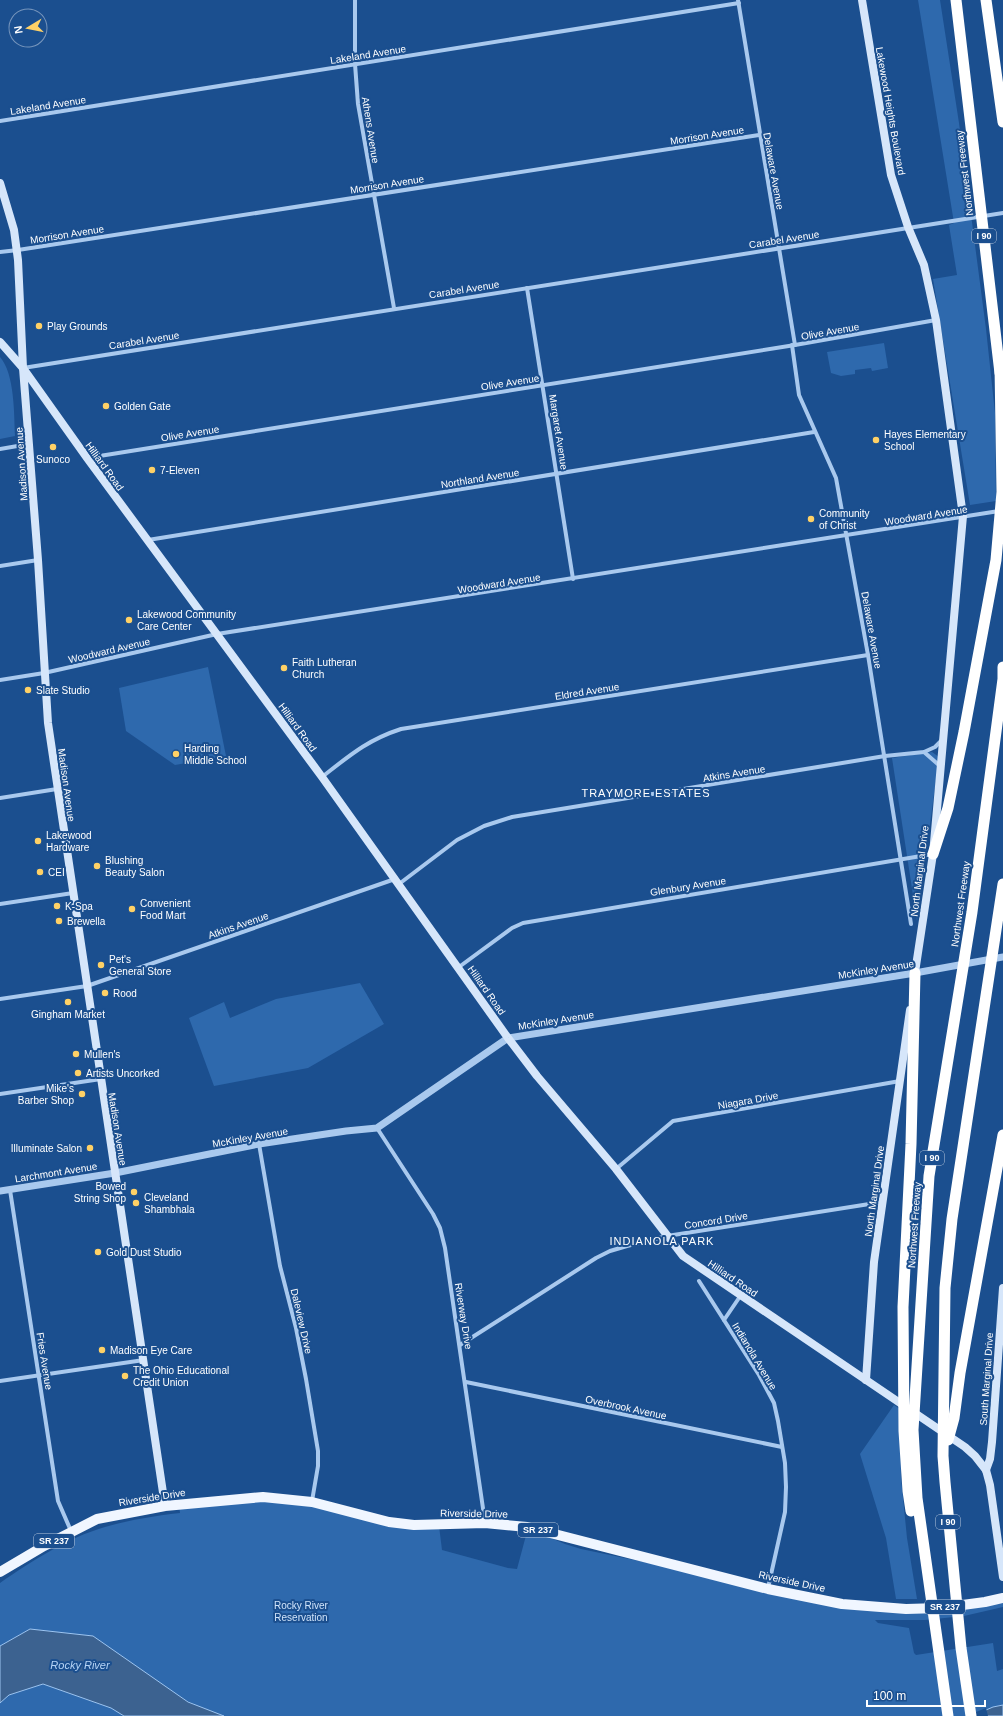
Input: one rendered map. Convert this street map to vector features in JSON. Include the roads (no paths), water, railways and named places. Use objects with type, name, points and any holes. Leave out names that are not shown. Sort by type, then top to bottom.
[{"type":"highway","points":[[948,0],[968,105]]},
{"type":"highway","name":"Northwest Freeway","points":[[956,0],[1000,366],[1003,414]]},
{"type":"highway","points":[[986,0],[1003,122]]},
{"type":"highway","points":[[990,0],[991,33]]},
{"type":"highway","points":[[933,854],[948,808],[964,732],[996,560],[1002,492],[1000,366]]},
{"type":"highway","name":"Northwest Freeway","points":[[948,1716],[917,1498],[913,1430],[929,1176],[972,912],[1002,687],[1003,667]]},
{"type":"highway","name":"I 90","points":[[971,1716],[961,1648],[943,1456],[945,1288],[952,1219],[1003,884]]},
{"type":"highway","points":[[915,973],[903,1307],[904,1431],[909,1499],[917,1546],[935,1631]]},
{"type":"highway","points":[[943,1456],[954,1418],[960,1373],[1003,1135]]},
{"type":"main road","name":"Lakewood Heights Boulevard","points":[[862,0],[891,175],[908,227],[924,265],[936,320],[942,362]]},
{"type":"main road","name":"Madison Avenue","points":[[0,183],[11,217],[18,250],[23,368],[30,444],[48,723],[165,1506]]},
{"type":"main road","name":"Hilliard Road","points":[[0,342],[23,368],[147,540],[322,776],[508,1038],[537,1076],[616,1169],[683,1256],[965,1447],[975,1456],[986,1470],[990,1485],[1003,1577]]},
{"type":"main road","name":"North Marginal Drive","points":[[866,1380],[874,1262],[933,854],[963,516],[942,362]]},
{"type":"main road","name":"South Marginal Drive","points":[[986,1470],[990,1459],[992,1442],[1003,1288]]},
{"type":"main road","name":"Riverside Drive","points":[[0,1572],[44,1546],[97,1519],[165,1506],[262,1497],[312,1502],[389,1522],[428,1525],[486,1523],[527,1527],[768,1589],[842,1604],[906,1609],[940,1608],[1003,1598]]},
{"type":"street","name":"Athens Avenue","points":[[355,0],[355,64],[358,104],[394,308]]},
{"type":"street","name":"Lakeland Avenue","points":[[0,120],[739,2]]},
{"type":"street","name":"Delaware Avenue","points":[[739,2],[759,134],[779,248],[799,395],[814,432],[836,478],[885,756],[911,924]]},
{"type":"street","name":"Morrison Avenue","points":[[0,252],[759,134]]},
{"type":"street","name":"Carabel Avenue","points":[[23,368],[394,308],[1003,213]]},
{"type":"street","name":"Margaret Avenue","points":[[527,288],[573,580]]},
{"type":"street","name":"Olive Avenue","points":[[87,458],[793,345],[936,320]]},
{"type":"street","name":"Northland Avenue","points":[[147,540],[814,432]]},
{"type":"street","points":[[0,448],[30,444]]},
{"type":"street","name":"Woodward Avenue","points":[[0,680],[44,673],[217,634],[573,580],[1003,510]]},
{"type":"street","points":[[0,566],[38,560]]},
{"type":"street","name":"Eldred Avenue","points":[[322,776],[374,739],[401,729],[868,655]]},
{"type":"street","name":"Atkins Avenue","points":[[0,999],[87,986],[397,881],[456,840],[484,826],[512,817],[885,756],[924,752],[936,747],[944,738]]},
{"type":"street","points":[[924,752],[940,766]]},
{"type":"street","points":[[0,798],[57,790]]},
{"type":"street","name":"Glenbury Avenue","points":[[459,967],[512,928],[522,923],[933,854]]},
{"type":"street","points":[[0,904],[73,893]]},
{"type":"street","name":"McKinley Avenue","points":[[115,1173],[259,1144],[377,1128],[508,1038],[915,973],[1003,957]]},
{"type":"street","points":[[0,1094],[101,1079]]},
{"type":"street","name":"Niagara Drive","points":[[616,1169],[673,1121],[900,1081]]},
{"type":"street","name":"Riverway Drive","points":[[377,1128],[433,1214],[440,1228],[445,1248],[466,1382],[486,1523]]},
{"type":"street","name":"Daleview Drive","points":[[259,1144],[280,1266],[296,1328],[318,1451],[318,1466],[312,1502]]},
{"type":"street","name":"Larchmont Avenue","points":[[0,1191],[115,1173]]},
{"type":"street","name":"Fries Avenue","points":[[10,1190],[58,1501],[71,1532]]},
{"type":"street","name":"Concord Drive","points":[[460,1345],[596,1258],[610,1251],[667,1236],[882,1202]]},
{"type":"street","name":"Indianola Avenue","points":[[698,1281],[760,1375],[774,1403],[782,1447],[786,1487],[785,1512],[768,1589]]},
{"type":"street","name":"Indianola Avenue","points":[[724,1320],[741,1295]]},
{"type":"street","points":[[0,1381],[144,1360]]},
{"type":"street","name":"Overbrook Avenue","points":[[466,1382],[782,1447]]},
{"type":"water","name":"Rocky River","points":[[30,1629],[93,1636],[188,1702],[224,1716],[124,1716],[111,1708],[43,1684],[9,1695],[0,1703],[0,1646]]},
{"type":"water","points":[[1003,1705],[1003,1716],[972,1716],[993,1707]]},
{"type":"place","name":"Play Grounds","points":[[39,326]]},
{"type":"place","name":"Golden Gate","points":[[106,406]]},
{"type":"place","name":"Hayes Elementary School","points":[[876,440]]},
{"type":"place","name":"Sunoco","points":[[53,447]]},
{"type":"place","name":"7-Eleven","points":[[152,470]]},
{"type":"place","name":"Community of Christ","points":[[811,519]]},
{"type":"place","name":"Lakewood Community Care Center","points":[[129,620]]},
{"type":"place","name":"Faith Lutheran Church","points":[[284,668]]},
{"type":"place","name":"Slate Studio","points":[[28,690]]},
{"type":"place","name":"Harding Middle School","points":[[176,754]]},
{"type":"place","name":"Lakewood Hardware","points":[[38,841]]},
{"type":"place","name":"Blushing Beauty Salon","points":[[97,866]]},
{"type":"place","name":"CEI","points":[[40,872]]},
{"type":"place","name":"K-Spa","points":[[57,906]]},
{"type":"place","name":"Convenient Food Mart","points":[[132,909]]},
{"type":"place","name":"Brewella","points":[[59,921]]},
{"type":"place","name":"Pet's General Store","points":[[101,965]]},
{"type":"place","name":"Rood","points":[[105,993]]},
{"type":"place","name":"Gingham Market","points":[[68,1002]]},
{"type":"place","name":"Mullen's","points":[[76,1054]]},
{"type":"place","name":"Artists Uncorked","points":[[78,1073]]},
{"type":"place","name":"Mike's Barber Shop","points":[[82,1094]]},
{"type":"place","name":"Illuminate Salon","points":[[90,1148]]},
{"type":"place","name":"Bowed String Shop","points":[[134,1192]]},
{"type":"place","name":"Cleveland Shambhala","points":[[136,1203]]},
{"type":"place","name":"Gold Dust Studio","points":[[98,1252]]},
{"type":"place","name":"Madison Eye Care","points":[[102,1350]]},
{"type":"place","name":"The Ohio Educational Credit Union","points":[[125,1376]]},
{"type":"district","name":"TRAYMORE ESTATES","points":[[646,793]]},
{"type":"district","name":"INDIANOLA PARK","points":[[662,1241]]},
{"type":"park label","name":"Rocky River Reservation","points":[[301,1610]]}]
